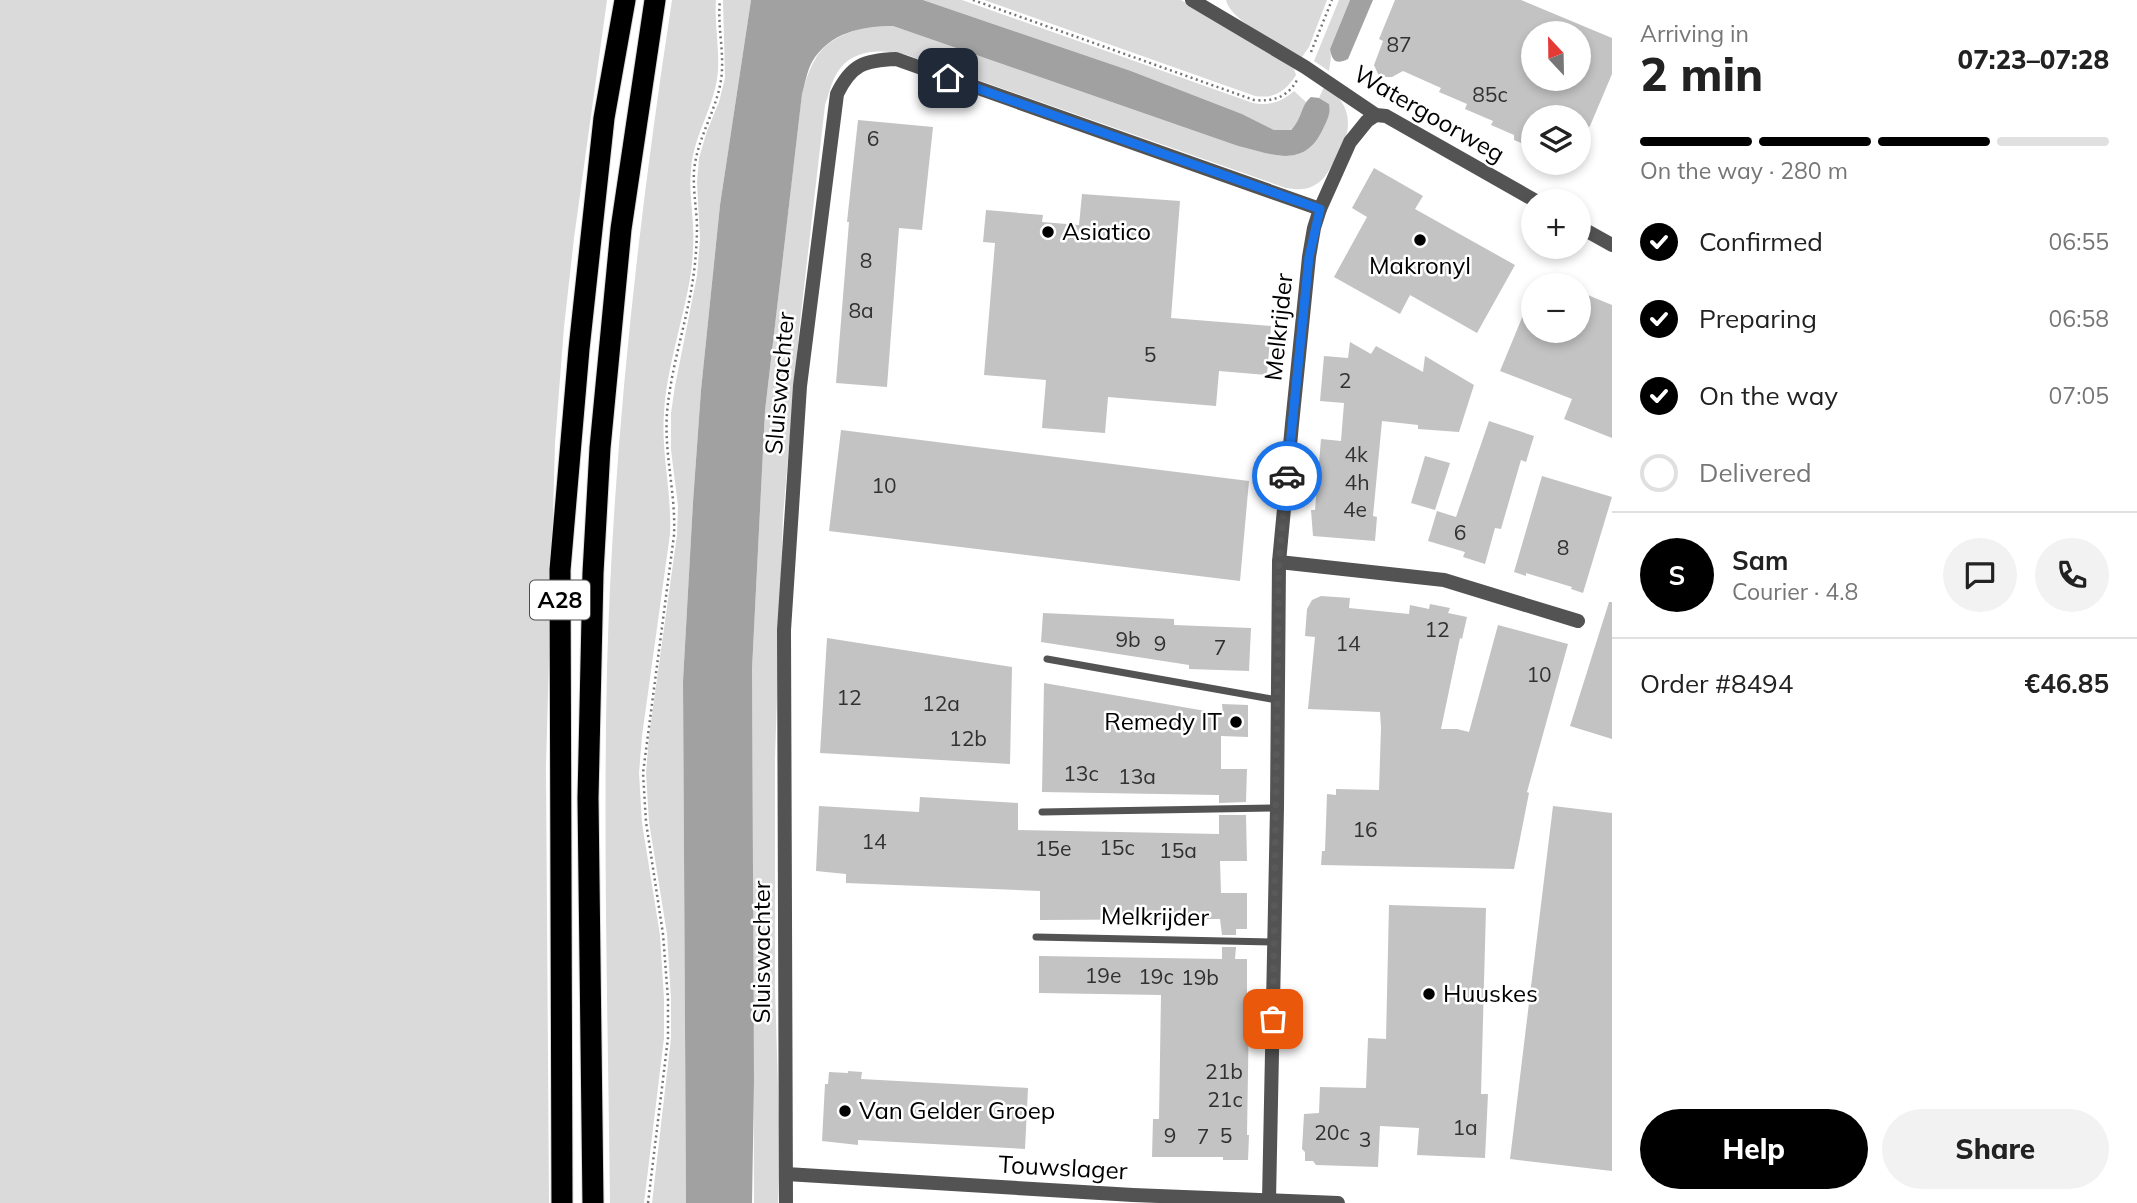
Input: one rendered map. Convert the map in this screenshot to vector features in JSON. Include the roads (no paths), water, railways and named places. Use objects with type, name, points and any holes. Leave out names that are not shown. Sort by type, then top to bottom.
[{"type":"highway","name":"A28","points":[[562,1203],[560,570],[579,349],[604,118],[625,0]]},
{"type":"highway","name":"A28","points":[[593,1203],[588,798],[593,573],[621,229],[655,0]]},
{"type":"street","name":"Watergoorweg","points":[[1203,2],[1376,115],[1386,116],[1521,192]]},
{"type":"street","name":"Sluiswachter","points":[[786,1203],[784,630],[800,386],[837,94],[843,82],[857,66],[879,59],[896,59],[1320,209]]},
{"type":"street","name":"Melkrijder","points":[[1269,1200],[1279,562],[1314,228],[1350,142],[1367,121],[1376,115]]},
{"type":"street","points":[[1591,233],[1612,245]]},
{"type":"street","points":[[1279,562],[1444,580],[1578,621]]},
{"type":"street","name":"Touwslager","points":[[786,1174],[1134,1199],[1338,1203]]},
{"type":"lane","points":[[1047,659],[1278,701]]},
{"type":"lane","points":[[1042,812],[1277,808]]},
{"type":"lane","name":"Melkrijder","points":[[1036,937],[1274,942]]},
{"type":"place","name":"Asiatico","points":[[1048,232]]},
{"type":"place","name":"Makronyl","points":[[1420,240]]},
{"type":"place","name":"Remedy IT","points":[[1236,722]]},
{"type":"place","name":"Huuskes","points":[[1429,994]]},
{"type":"place","name":"Van Gelder Groep","points":[[845,1111]]}]
